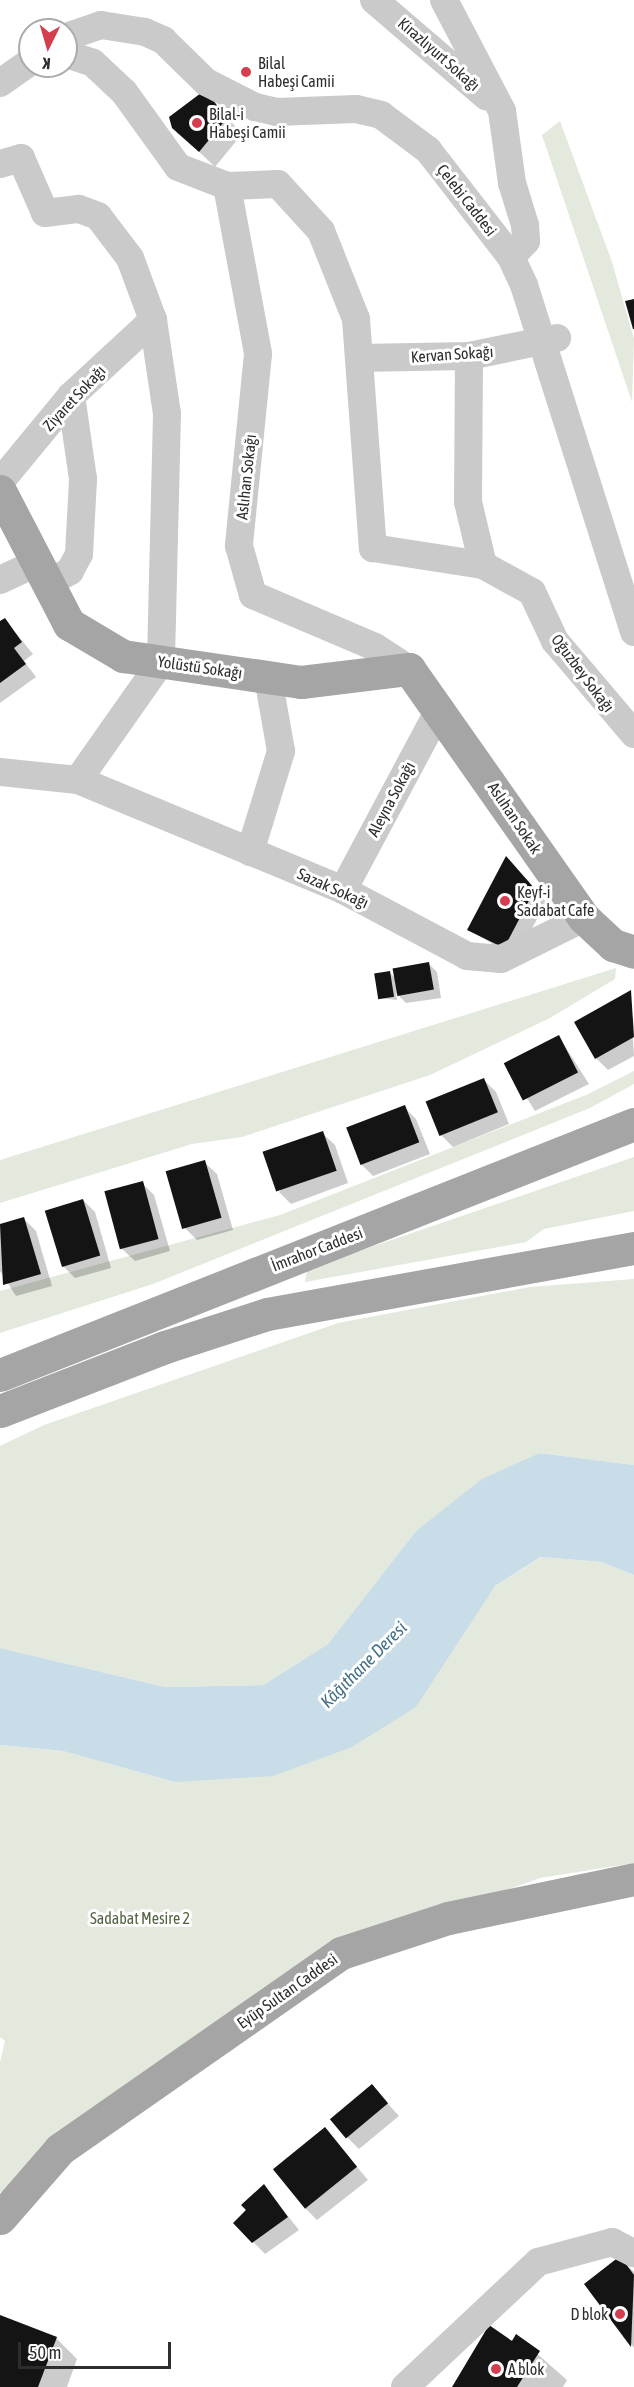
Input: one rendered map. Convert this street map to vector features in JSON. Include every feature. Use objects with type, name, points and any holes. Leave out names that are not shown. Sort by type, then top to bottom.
[{"type":"main road","name":"Yolüstü Sokağı","points":[[0,491],[41,574],[69,624],[123,656],[301,682],[409,669]]},
{"type":"main road","name":"Aslıhan Sokak","points":[[409,669],[440,708],[584,918],[613,945],[634,952]]},
{"type":"main road","name":"İmrahor Caddesi","points":[[0,1375],[497,1179],[632,1130]]},
{"type":"main road","points":[[587,1254],[634,1231]]},
{"type":"main road","points":[[0,1411],[174,1344],[267,1314],[587,1254],[634,1248]]},
{"type":"main road","points":[[0,1366],[38,1361]]},
{"type":"main road","name":"Eyüp Sultan Caddesi","points":[[0,2218],[60,2149],[341,1953],[448,1918],[634,1879]]},
{"type":"street","name":"Kirazlıyurt Sokağı","points":[[374,0],[422,36],[502,111]]},
{"type":"street","points":[[444,0],[502,111],[512,183],[525,225],[516,253]]},
{"type":"street","name":"Çelebi Caddesi","points":[[78,22],[107,10],[133,15],[171,32],[224,76],[270,99],[351,97],[409,114],[516,253],[551,340],[634,577]]},
{"type":"street","name":"Çelebi Caddesi","points":[[78,33],[101,25],[126,27],[163,40],[206,82],[255,107],[276,112],[356,109],[381,115],[429,150],[516,253]]},
{"type":"street","points":[[0,68],[18,57]]},
{"type":"street","points":[[78,58],[93,63],[124,93],[178,167],[227,186],[278,184],[321,231],[356,319],[373,548],[483,565],[468,502],[469,356]]},
{"type":"street","points":[[0,83],[18,70]]},
{"type":"street","points":[[0,164],[21,158],[48,215],[79,209],[98,216],[130,258],[153,320],[168,414],[161,662],[78,780]]},
{"type":"street","name":"Aslıhan Sokağı","points":[[227,186],[258,354],[239,546],[253,596],[375,647],[409,669]]},
{"type":"street","name":"Ziyaret Sokağı","points":[[0,482],[71,396],[153,320]]},
{"type":"street","name":"Çelebi Caddesi","points":[[551,340],[634,632]]},
{"type":"street","name":"Kervan Sokağı","points":[[359,358],[469,356],[551,340]]},
{"type":"street","points":[[0,580],[70,571],[79,554],[83,479],[71,396]]},
{"type":"street","name":"Oğuzbey Sokağı","points":[[483,565],[532,592],[555,641],[634,734]]},
{"type":"street","points":[[250,852],[281,751],[268,677]]},
{"type":"street","name":"Aleyna Sokağı","points":[[343,890],[440,708]]},
{"type":"street","name":"Sazak Sokağı","points":[[0,772],[78,780],[343,890],[467,956],[501,959],[584,918]]},
{"type":"street","name":"Sazak Sokağı","points":[[0,782],[78,780]]},
{"type":"street","points":[[405,2387],[538,2262],[612,2242],[634,2253]]},
{"type":"green space","points":[[560,121],[612,262],[634,339],[632,402],[542,135]]},
{"type":"green space","points":[[616,968],[615,979],[550,1018],[430,1075],[242,1137],[192,1144],[0,1203],[0,1160]]},
{"type":"green space","points":[[634,1071],[634,1084],[590,1108],[153,1284],[0,1333],[0,1291],[280,1215],[586,1095]]},
{"type":"green space","points":[[634,1157],[634,1211],[544,1229],[526,1242],[305,1282],[307,1269]]},
{"type":"green space","points":[[634,1279],[634,1465],[540,1453],[416,1531],[328,1644],[263,1685],[165,1687],[0,1648],[0,1446],[44,1425],[338,1323],[530,1287]]},
{"type":"green space","name":"Sadabat Mesire 2","points":[[542,1557],[601,1562],[634,1575],[634,1863],[540,1878],[332,1953],[10,2202],[0,2191],[0,2062],[5,2041],[0,2037],[0,1745],[63,1751],[175,1782],[460,1635],[495,1586]]},
{"type":"water","name":"Kâğıthane Deresi","points":[[540,1453],[634,1465],[634,1575],[601,1562],[541,1557],[495,1586],[416,1707],[352,1747],[273,1776],[175,1782],[63,1751],[0,1745],[0,1648],[165,1687],[263,1685],[328,1644],[416,1531],[482,1479]]},
{"type":"building","name":"Bilal-i Habeşi Camii","points":[[205,90],[227,118],[199,152],[172,128],[169,117]]},
{"type":"building","points":[[634,299],[634,329],[633,329],[625,301]]},
{"type":"building","points":[[5,618],[22,642],[14,648],[26,664],[0,683],[0,621]]},
{"type":"building","points":[[506,856],[535,889],[504,948],[467,930]]},
{"type":"building","points":[[429,962],[434,990],[397,996],[393,968]]},
{"type":"building","points":[[390,971],[394,997],[378,999],[374,974]]},
{"type":"building","points":[[631,990],[634,1037],[595,1059],[574,1022]]},
{"type":"building","points":[[559,1035],[578,1072],[523,1101],[504,1063]]},
{"type":"building","points":[[484,1078],[498,1112],[439,1136],[426,1102]]},
{"type":"building","points":[[405,1105],[419,1142],[361,1165],[346,1128]]},
{"type":"building","points":[[323,1131],[337,1171],[276,1192],[262,1152]]},
{"type":"building","points":[[205,1160],[222,1218],[182,1229],[166,1171]]},
{"type":"building","points":[[143,1181],[159,1239],[120,1249],[104,1191]]},
{"type":"building","points":[[83,1199],[100,1255],[62,1267],[45,1211]]},
{"type":"building","points":[[24,1217],[41,1274],[3,1285],[0,1224]]},
{"type":"building","points":[[372,2084],[388,2103],[346,2139],[330,2119]]},
{"type":"building","points":[[325,2127],[357,2167],[305,2209],[273,2169]]},
{"type":"building","points":[[264,2184],[288,2217],[252,2243],[233,2223],[246,2210],[241,2205]]},
{"type":"building","name":"D blok","points":[[620,2256],[634,2275],[631,2347],[584,2284]]},
{"type":"building","points":[[0,2315],[57,2337],[38,2387],[0,2387]]},
{"type":"building","name":"A blok","points":[[489,2325],[512,2341],[516,2334],[540,2351],[517,2387],[452,2387]]},
{"type":"place","name":"Bilal Habeşi Camii","points":[[246,72]]},
{"type":"place","name":"Bilal-i Habeşi Camii","points":[[197,123]]},
{"type":"place","name":"Keyf-i Sadabat Cafe","points":[[505,901]]},
{"type":"place","name":"D blok","points":[[620,2314]]},
{"type":"place","name":"A blok","points":[[496,2369]]}]
